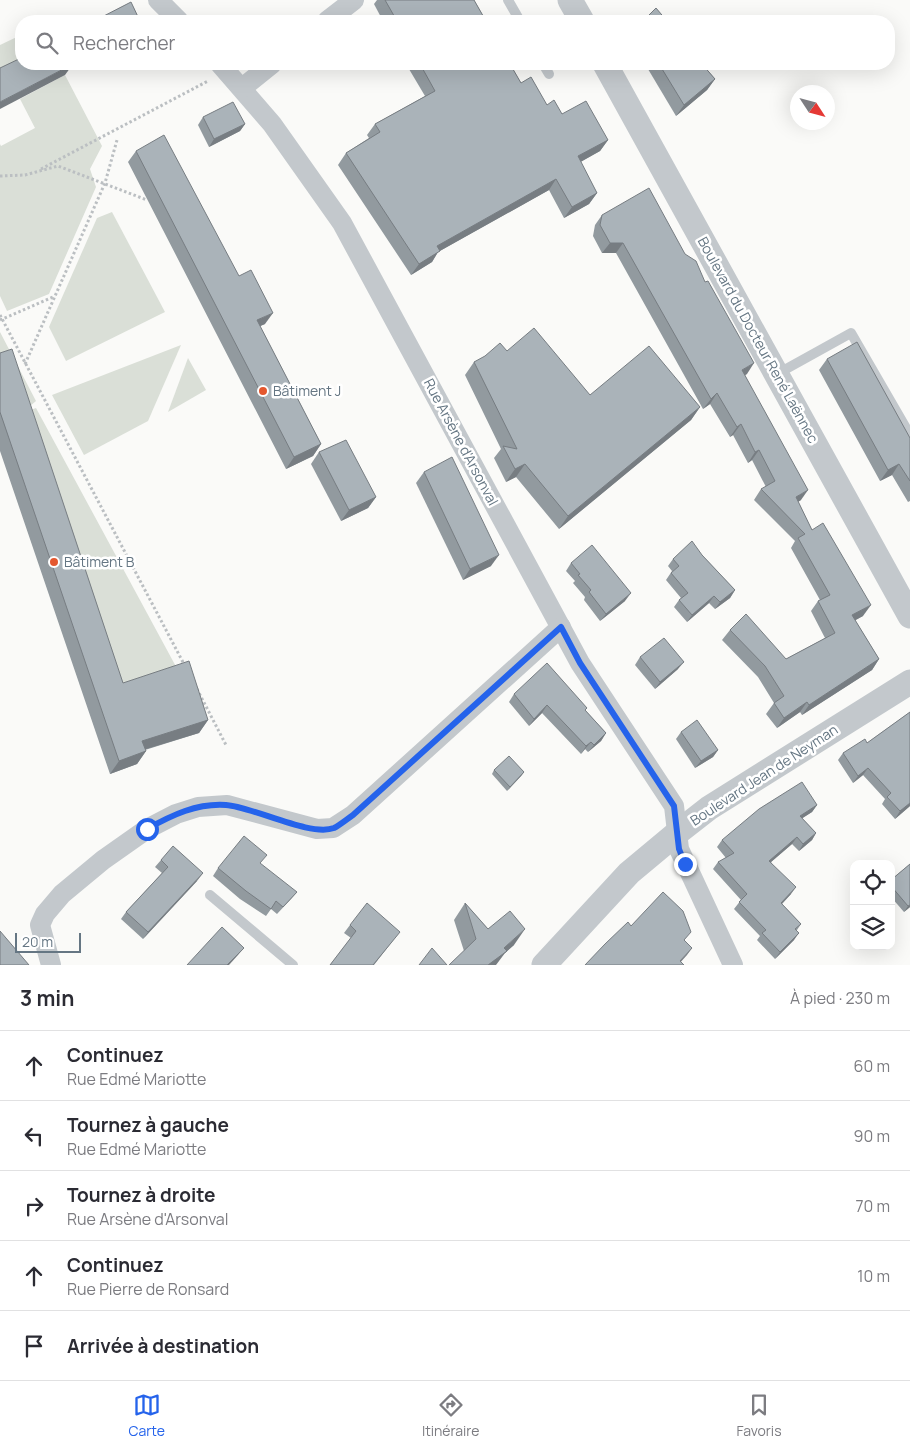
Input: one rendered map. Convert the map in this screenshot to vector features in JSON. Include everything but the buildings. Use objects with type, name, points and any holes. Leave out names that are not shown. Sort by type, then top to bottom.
[{"type":"street","points":[[158,0],[173,15]]},
{"type":"street","points":[[335,15],[354,0]]},
{"type":"street","points":[[570,0],[579,15]]},
{"type":"street","points":[[242,88],[264,70]]},
{"type":"street","name":"Boulevard du Docteur René Laënnec","points":[[608,70],[910,616]]},
{"type":"street","name":"Rue Arsène d'Arsonval","points":[[217,71],[242,88],[294,154],[342,223],[580,663],[674,806],[679,849],[732,965]]},
{"type":"street","points":[[51,965],[40,925],[45,914],[69,888],[103,860],[147,829],[176,814],[198,807],[226,805],[317,829],[333,828],[353,815],[561,627]]},
{"type":"street","name":"Boulevard Jean de Neyman","points":[[544,965],[629,873],[677,833],[710,808],[910,682]]},
{"type":"lane","points":[[508,0],[517,15]]},
{"type":"lane","points":[[547,70],[549,74]]},
{"type":"lane","points":[[777,374],[851,333],[910,435]]},
{"type":"lane","points":[[210,895],[292,965]]},
{"type":"path","points":[[0,176],[25,175],[41,169],[217,71]]},
{"type":"path","points":[[26,364],[105,183],[117,140]]},
{"type":"path","points":[[41,169],[58,166],[148,200]]},
{"type":"path","points":[[1,320],[55,296]]},
{"type":"path","points":[[0,315],[190,675]]},
{"type":"path","points":[[194,683],[226,745]]},
{"type":"shaded area","points":[[15,38],[15,67],[0,76],[0,45]]},
{"type":"shaded area","points":[[65,75],[102,146],[90,169],[96,187],[49,294],[7,311],[0,296],[0,144],[1,146],[35,128],[20,99]]},
{"type":"shaded area","points":[[112,212],[165,312],[66,361],[49,327],[97,218]]},
{"type":"shaded area","points":[[0,332],[36,401],[22,413],[36,408],[180,674],[114,696],[0,363]]},
{"type":"shaded area","points":[[181,345],[148,421],[84,455],[52,395]]},
{"type":"shaded area","points":[[188,358],[206,390],[168,412]]},
{"type":"place","name":"Bâtiment J","points":[[263,391]]},
{"type":"place","name":"Bâtiment B","points":[[54,562]]},
{"type":"route","points":[[147,829],[176,814],[198,807],[226,805],[317,829],[333,828],[353,815],[561,627],[580,663],[674,806],[679,849],[685,864]]}]
